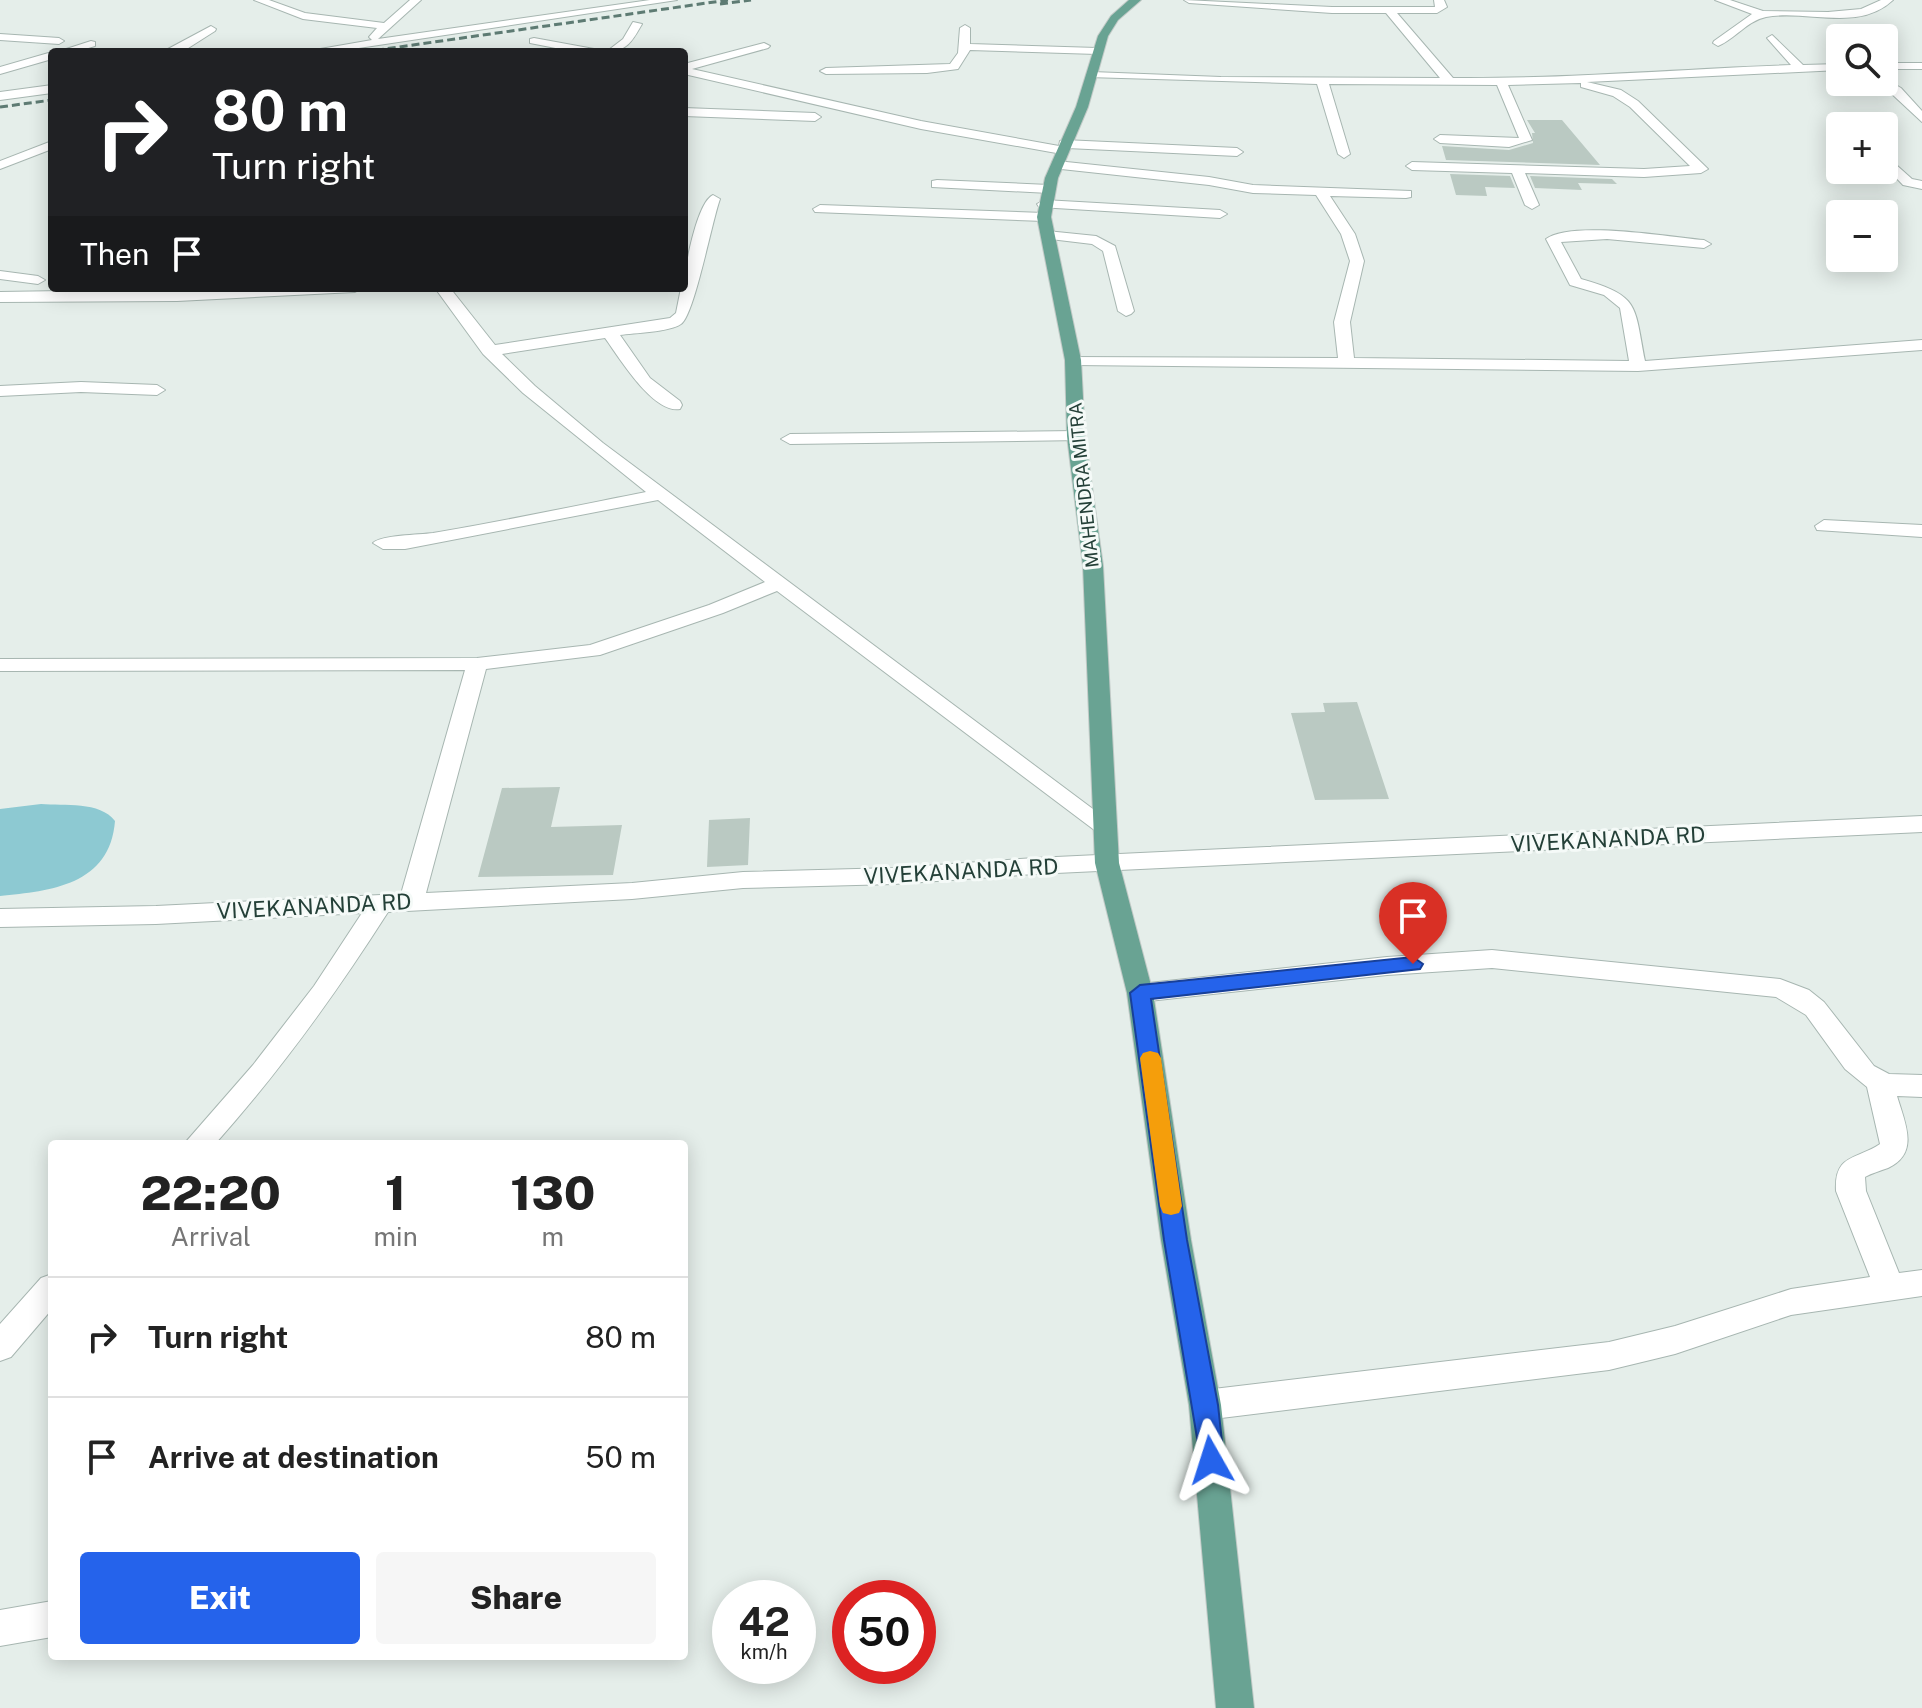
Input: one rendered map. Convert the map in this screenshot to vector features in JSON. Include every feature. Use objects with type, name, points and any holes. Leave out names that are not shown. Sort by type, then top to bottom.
[{"type":"main road","points":[[1046,211],[1061,153],[1078,119],[1097,51],[1110,23],[1136,0]]},
{"type":"main road","name":"MAHENDRA MITRA","points":[[1046,211],[1073,360],[1076,436],[1093,566],[1107,863],[1140,993],[1176,1240],[1205,1405],[1235,1708]]},
{"type":"street","points":[[259,0],[303,16],[385,26]]},
{"type":"street","points":[[366,48],[385,26],[416,0]]},
{"type":"street","points":[[366,48],[672,0]]},
{"type":"street","points":[[1189,0],[1390,11],[1437,10],[1442,7],[1439,0]]},
{"type":"street","points":[[1720,0],[1762,14],[1858,12],[1879,8],[1888,0]]},
{"type":"street","points":[[1390,11],[1449,81]]},
{"type":"street","points":[[1718,43],[1748,20],[1762,14]]},
{"type":"street","points":[[617,48],[627,41],[637,24]]},
{"type":"street","points":[[826,71],[946,69],[959,64],[965,28]]},
{"type":"street","points":[[175,48],[211,29]]},
{"type":"street","points":[[0,37],[61,47],[91,44]]},
{"type":"street","points":[[1772,38],[1801,69]]},
{"type":"street","points":[[534,41],[572,48]]},
{"type":"street","points":[[688,70],[764,46]]},
{"type":"street","points":[[964,47],[1097,51]]},
{"type":"street","points":[[0,71],[48,56]]},
{"type":"street","points":[[1898,66],[1922,66]]},
{"type":"street","points":[[1092,75],[1501,82],[1826,68]]},
{"type":"street","points":[[688,73],[737,99],[815,117]]},
{"type":"street","points":[[1322,80],[1344,154]]},
{"type":"street","points":[[1412,166],[1644,173],[1701,169],[1625,98],[1563,81]]},
{"type":"street","points":[[1440,139],[1509,143],[1526,140],[1501,82]]},
{"type":"street","points":[[0,96],[48,90]]},
{"type":"street","points":[[1898,91],[1922,118]]},
{"type":"street","points":[[688,111],[737,99],[921,125],[1253,189],[1322,194],[1406,194]]},
{"type":"street","points":[[0,165],[48,147]]},
{"type":"street","points":[[1061,153],[1237,152]]},
{"type":"street","points":[[1517,170],[1532,205]]},
{"type":"street","points":[[1898,172],[1908,182],[1922,185]]},
{"type":"street","points":[[937,184],[1046,211],[1110,249],[1126,311]]},
{"type":"street","points":[[1322,194],[1348,234],[1357,261],[1342,322],[1347,364]]},
{"type":"street","points":[[688,292],[702,230],[713,199]]},
{"type":"street","points":[[820,209],[1220,214]]},
{"type":"street","points":[[688,230],[702,230]]},
{"type":"street","points":[[1638,366],[1627,306],[1609,292],[1575,282],[1553,239],[1577,235],[1704,244]]},
{"type":"street","points":[[0,275],[38,280]]},
{"type":"street","points":[[0,297],[121,292],[296,292]]},
{"type":"street","points":[[445,292],[460,316],[517,381],[600,449],[1105,827]]},
{"type":"street","points":[[489,351],[675,322],[683,314],[688,292]]},
{"type":"street","points":[[610,333],[644,381],[674,405]]},
{"type":"street","points":[[1073,360],[1638,366],[1922,345]]},
{"type":"street","points":[[0,391],[81,387],[157,390]]},
{"type":"street","points":[[790,439],[1076,436]]},
{"type":"street","points":[[383,543],[422,540],[661,494]]},
{"type":"street","points":[[1824,526],[1922,531]]},
{"type":"street","points":[[0,665],[477,664],[593,651],[716,609],[779,583]]},
{"type":"street","points":[[411,901],[477,664]]},
{"type":"street","name":"VIVEKANANDA RD","points":[[0,918],[156,915],[632,891],[743,880],[894,876],[1922,824]]},
{"type":"street","points":[[202,1140],[263,1072],[323,993],[382,902]]},
{"type":"street","points":[[1140,993],[1387,966],[1492,959],[1780,988],[1802,995],[1816,1006],[1857,1064],[1879,1082],[1922,1086]]},
{"type":"street","points":[[1879,1082],[1894,1135],[1894,1149],[1880,1159],[1855,1168],[1850,1177],[1851,1191],[1889,1287]]},
{"type":"street","points":[[1205,1405],[1609,1356],[1675,1340],[1725,1321],[1791,1302],[1922,1283]]},
{"type":"street","points":[[0,1347],[48,1292]]},
{"type":"street","points":[[0,1628],[48,1620]]},
{"type":"water","points":[[41,804],[100,810],[115,821],[111,842],[90,872],[75,881],[39,891],[0,896],[0,809]]},
{"type":"building","points":[[1527,120],[1562,120],[1600,165],[1446,160],[1442,146],[1509,150],[1533,143],[1532,133],[1535,133]]},
{"type":"building","points":[[1450,174],[1510,176],[1515,188],[1485,187],[1487,196],[1456,195]]},
{"type":"building","points":[[1530,176],[1612,179],[1617,184],[1578,183],[1582,190],[1535,188]]},
{"type":"building","points":[[1357,702],[1389,799],[1315,800],[1291,713],[1325,712],[1323,703]]},
{"type":"building","points":[[560,787],[551,827],[622,825],[613,875],[478,877],[502,788]]},
{"type":"building","points":[[750,818],[748,865],[707,867],[709,820]]},
{"type":"railway","points":[[392,48],[728,0]]},
{"type":"railway","points":[[720,4],[751,0]]},
{"type":"railway","points":[[0,107],[48,101]]},
{"type":"slow traffic","points":[[1150,1058],[1171,1206]]},
{"type":"route","points":[[1211,1460],[1140,993],[1413,964]]}]
